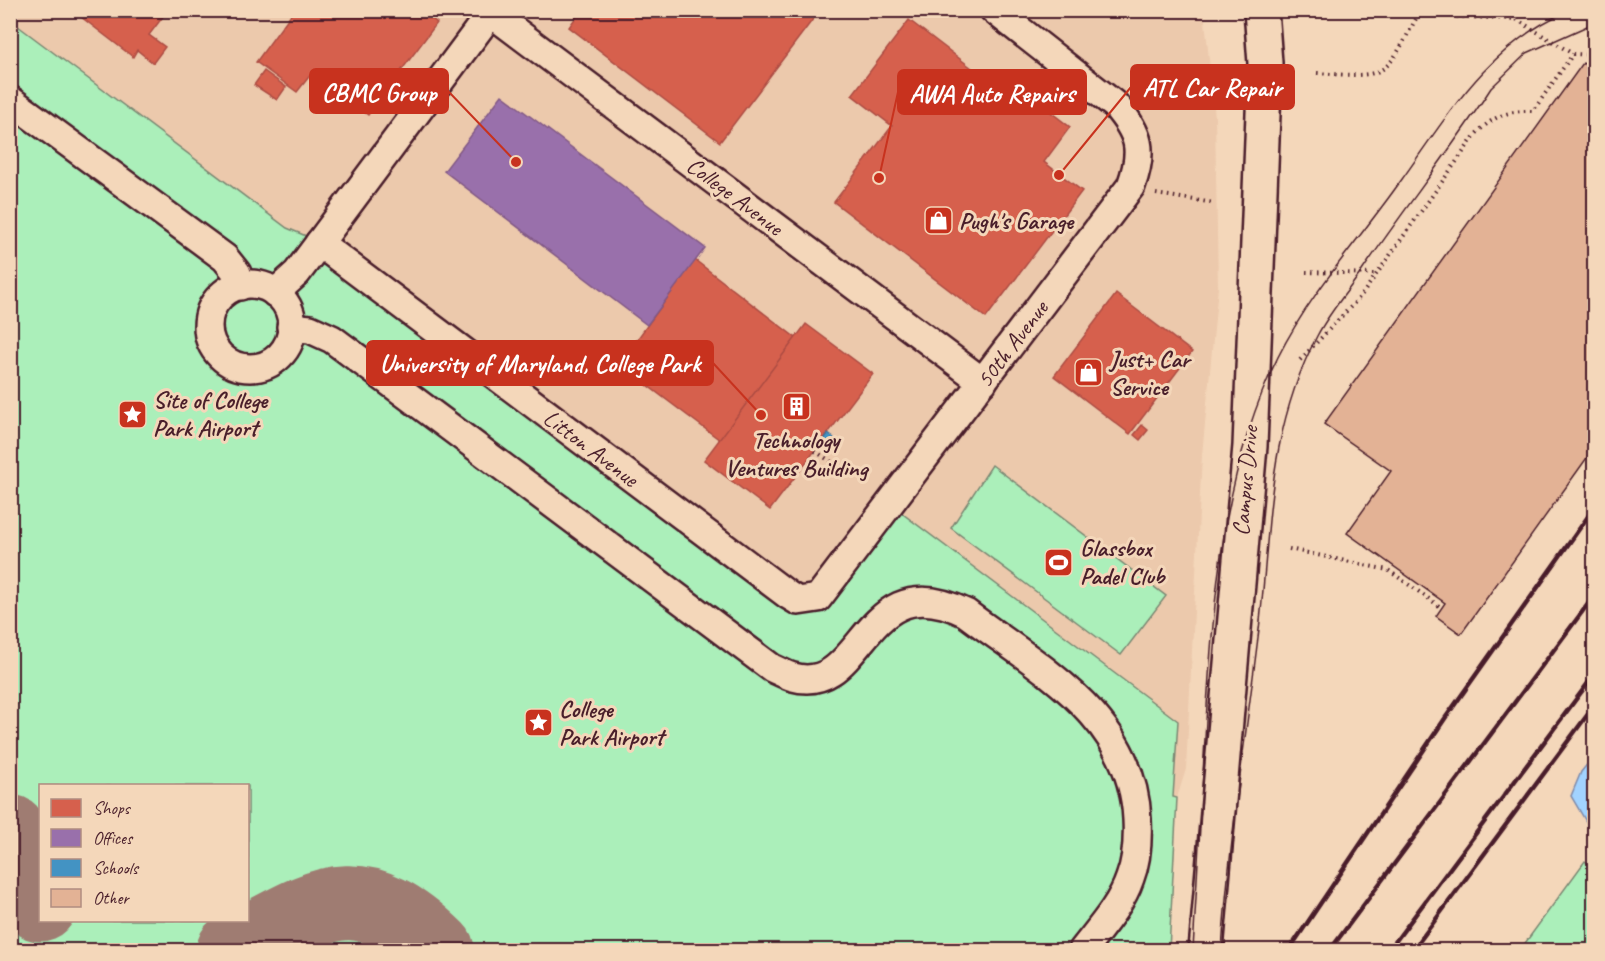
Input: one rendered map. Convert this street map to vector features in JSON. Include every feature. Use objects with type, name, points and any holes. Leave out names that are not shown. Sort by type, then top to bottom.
[{"type":"main road","name":"Campus Drive","points":[[1206,951],[1250,446],[1265,63],[1261,10]]},
{"type":"street","name":"50th Avenue","points":[[809,601],[818,598],[825,591],[983,382],[1131,186],[1139,164],[1139,144],[1132,124],[1115,105],[1084,78],[994,10]]},
{"type":"street","points":[[274,293],[297,273],[490,11]]},
{"type":"street","name":"College Avenue","points":[[490,11],[983,382]]},
{"type":"street","points":[[10,100],[225,258],[237,273],[240,286]]},
{"type":"street","name":"Litton Avenue","points":[[319,243],[788,596],[798,601],[809,601]]},
{"type":"street","points":[[254,284],[274,293],[286,304],[291,317],[291,339],[282,355],[264,366],[252,369],[238,367],[225,360],[209,340],[207,325],[212,308],[223,293],[240,286],[254,284]]},
{"type":"street","points":[[291,327],[310,328],[332,339],[772,668],[794,677],[810,678],[830,672],[894,609],[910,600],[928,600],[947,604],[966,613],[1080,698],[1106,726],[1125,761],[1136,796],[1138,837],[1130,878],[1114,910],[1083,951]]},
{"type":"path","points":[[1410,10],[1418,15],[1516,19],[1573,54],[1594,56]]},
{"type":"path","points":[[1317,74],[1365,76],[1383,71],[1396,56],[1418,15]]},
{"type":"path","points":[[1300,360],[1361,296],[1476,134],[1488,122],[1504,113],[1533,111],[1573,54]]},
{"type":"path","points":[[10,148],[15,142]]},
{"type":"path","points":[[1131,186],[1156,194],[1214,203]]},
{"type":"path","points":[[1306,273],[1376,274]]},
{"type":"path","points":[[815,451],[845,471]]},
{"type":"path","points":[[1289,549],[1388,570],[1442,608]]},
{"type":"shaded area","points":[[10,11],[1204,11],[1215,117],[1218,287],[1202,455],[1186,769],[1177,798],[1156,794],[846,642],[11,80]]},
{"type":"green space","name":"College Park Airport","points":[[10,20],[287,228],[330,246],[803,600],[879,496],[1178,721],[1173,797],[1177,798],[1169,950],[11,950]]},
{"type":"green space","name":"Glassbox Padel Club","points":[[992,465],[1166,596],[1121,655],[951,528]]},
{"type":"green space","points":[[1585,861],[1594,868],[1594,950],[1520,950]]},
{"type":"water","points":[[1594,756],[1594,827],[1588,825],[1571,796],[1581,772]]},
{"type":"building: Shops","points":[[72,10],[168,10],[149,35],[165,47],[153,63],[137,50],[133,57]]},
{"type":"building: Shops","points":[[294,10],[421,10],[437,23],[368,115],[312,73],[297,92],[256,62]]},
{"type":"building: Shops","points":[[581,10],[820,10],[720,142],[569,27]]},
{"type":"building: Shops","points":[[909,20],[1010,97],[1018,87],[1070,127],[1044,162],[1082,191],[986,318],[834,202],[892,126],[852,95]]},
{"type":"building: Shops","points":[[264,71],[286,87],[277,100],[254,85]]},
{"type":"building: Shops","points":[[695,260],[796,338],[720,440],[619,364]]},
{"type":"building: Shops","points":[[1116,294],[1192,352],[1130,434],[1054,376]]},
{"type":"building: Shops","name":"Technology Ventures Building","points":[[806,324],[873,374],[770,510],[704,460]]},
{"type":"building: Shops","points":[[1142,425],[1148,430],[1140,440],[1134,435]]},
{"type":"building: Offices","points":[[502,95],[705,248],[647,325],[444,171]]},
{"type":"building: Schools","points":[[828,434],[841,443],[836,451],[822,442]]},
{"type":"building: Other","points":[[1583,63],[1594,71],[1594,448],[1461,634],[1436,616],[1445,603],[1347,533],[1391,471],[1324,424]]},
{"type":"taxiway","points":[[10,832],[39,902]]},
{"type":"taxiway","points":[[234,950],[315,909],[337,904],[360,903],[383,910],[409,925],[437,950]]},
{"type":"tram line","points":[[1193,950],[1206,721],[1218,582],[1233,489],[1244,444],[1259,400],[1278,357],[1305,311],[1473,83],[1516,41],[1570,10]]},
{"type":"tram line","points":[[1222,950],[1229,868],[1260,621],[1274,476],[1280,441],[1301,371],[1327,319],[1491,88],[1527,53],[1594,23]]},
{"type":"railway","points":[[1289,950],[1446,717],[1594,508]]},
{"type":"railway","points":[[1330,950],[1594,596]]},
{"type":"railway","points":[[1389,950],[1594,675]]},
{"type":"railway","points":[[1413,950],[1594,706]]},
{"type":"place","name":"CBMC Group","points":[[516,162]]},
{"type":"place","name":"ATL Car Repair","points":[[1059,175]]},
{"type":"place","name":"AWA Auto Repairs","points":[[879,178]]},
{"type":"place","name":"Pugh's Garage","points":[[938,221]]},
{"type":"place","name":"Just+ Car Service","points":[[1089,373]]},
{"type":"place","name":"Technology Ventures Building","points":[[796,407]]},
{"type":"place","name":"Site of College Park Airport","points":[[132,414]]},
{"type":"place","name":"University of Maryland, College Park","points":[[761,415]]},
{"type":"place","name":"Glassbox Padel Club","points":[[1059,562]]},
{"type":"place","name":"College Park Airport","points":[[538,723]]}]
